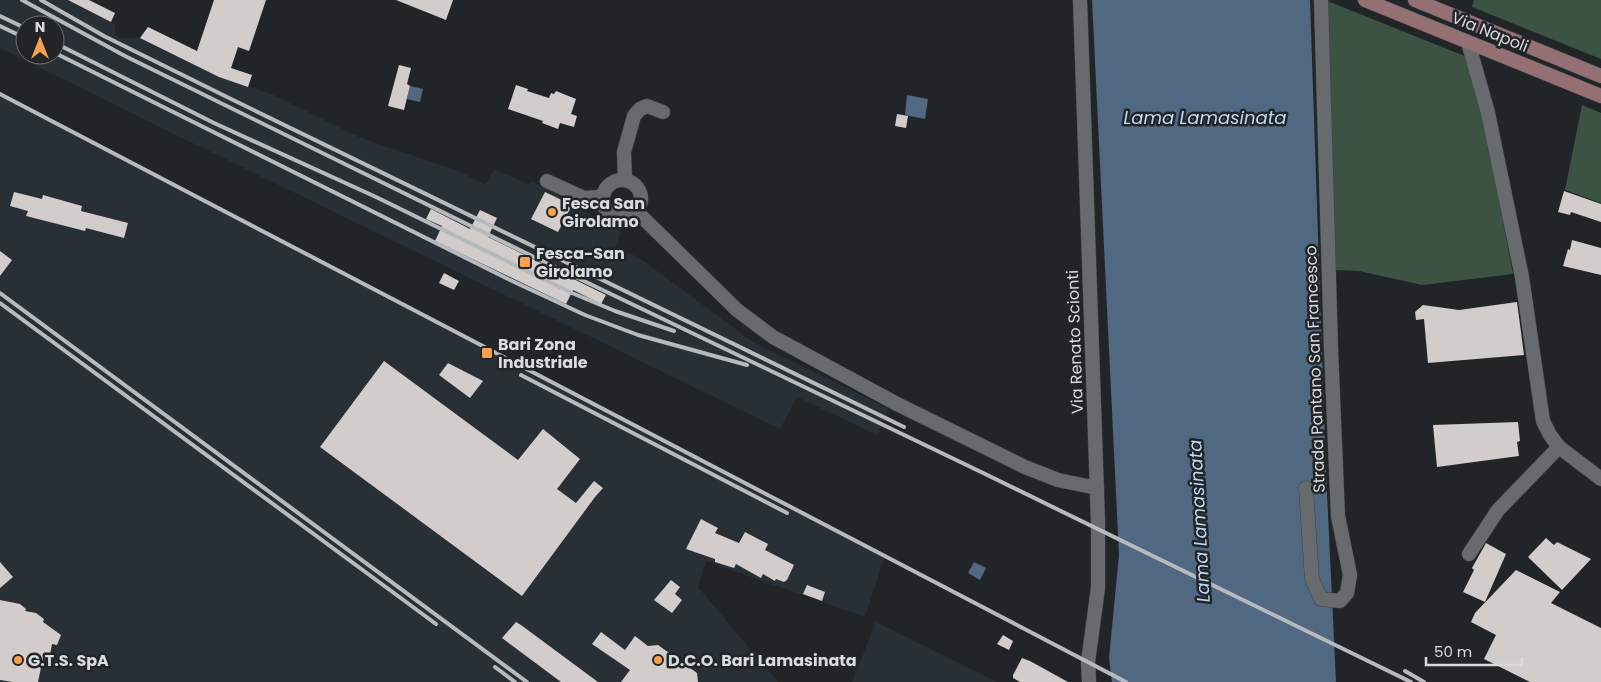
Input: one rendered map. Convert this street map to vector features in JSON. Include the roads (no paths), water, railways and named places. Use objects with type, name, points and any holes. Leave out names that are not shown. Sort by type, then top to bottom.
[{"type":"main road","name":"Via Napoli","points":[[1365,0],[1601,96]]},
{"type":"main road","name":"Via Napoli","points":[[1415,0],[1601,76]]},
{"type":"street","name":"Via Renato Scionti","points":[[1080,0],[1097,488],[1098,588],[1088,662],[1089,682]]},
{"type":"street","name":"Strada Pantano San Francesco","points":[[1306,488],[1312,579],[1321,599],[1340,601],[1347,593],[1350,575],[1338,516],[1330,339],[1321,0]]},
{"type":"street","points":[[1468,42],[1488,113],[1522,278],[1543,421],[1559,447],[1601,479]]},
{"type":"street","points":[[625,180],[624,152],[634,116],[640,109],[647,106],[663,112]]},
{"type":"street","points":[[618,180],[625,180],[632,183],[640,193],[641,200],[636,212],[625,218],[613,217],[604,208],[602,196],[608,186],[618,180]]},
{"type":"street","points":[[547,181],[584,198],[602,196]]},
{"type":"street","points":[[636,212],[737,310],[773,337],[897,404],[1024,467],[1058,480],[1097,488]]},
{"type":"street","points":[[1469,554],[1498,510],[1559,447]]},
{"type":"water","name":"Lama Lamasinata","points":[[1092,0],[1310,0],[1326,472],[1336,682],[1112,682],[1109,658],[1119,555]]},
{"type":"water","points":[[410,86],[423,89],[420,102],[407,99]]},
{"type":"water","points":[[907,95],[928,99],[925,119],[905,115]]},
{"type":"water","points":[[974,562],[986,568],[980,580],[968,573]]},
{"type":"railway","points":[[22,0],[125,56],[534,257],[1411,682]]},
{"type":"railway","points":[[41,0],[104,36],[227,97],[904,427]]},
{"type":"railway","points":[[0,16],[15,23]]},
{"type":"railway","points":[[0,26],[15,33]]},
{"type":"railway","points":[[65,48],[214,123],[376,197],[572,293],[615,311],[674,331]]},
{"type":"railway","points":[[65,58],[508,279],[585,315],[638,335],[747,365]]},
{"type":"railway","points":[[0,94],[1126,682]]},
{"type":"railway","points":[[0,293],[527,682]]},
{"type":"railway","points":[[0,303],[436,624]]},
{"type":"railway","points":[[521,375],[787,513]]},
{"type":"railway","points":[[495,667],[515,682]]},
{"type":"railway","points":[[1405,671],[1424,682]]},
{"type":"place","name":"Fesca San Girolamo","points":[[552,212]]},
{"type":"place","name":"Fesca-San Girolamo","points":[[525,262]]},
{"type":"place","name":"Bari Zona Industriale","points":[[487,353]]},
{"type":"place","name":"G.T.S. SpA","points":[[18,660]]},
{"type":"place","name":"D.C.O. Bari Lamasinata","points":[[658,660]]}]
